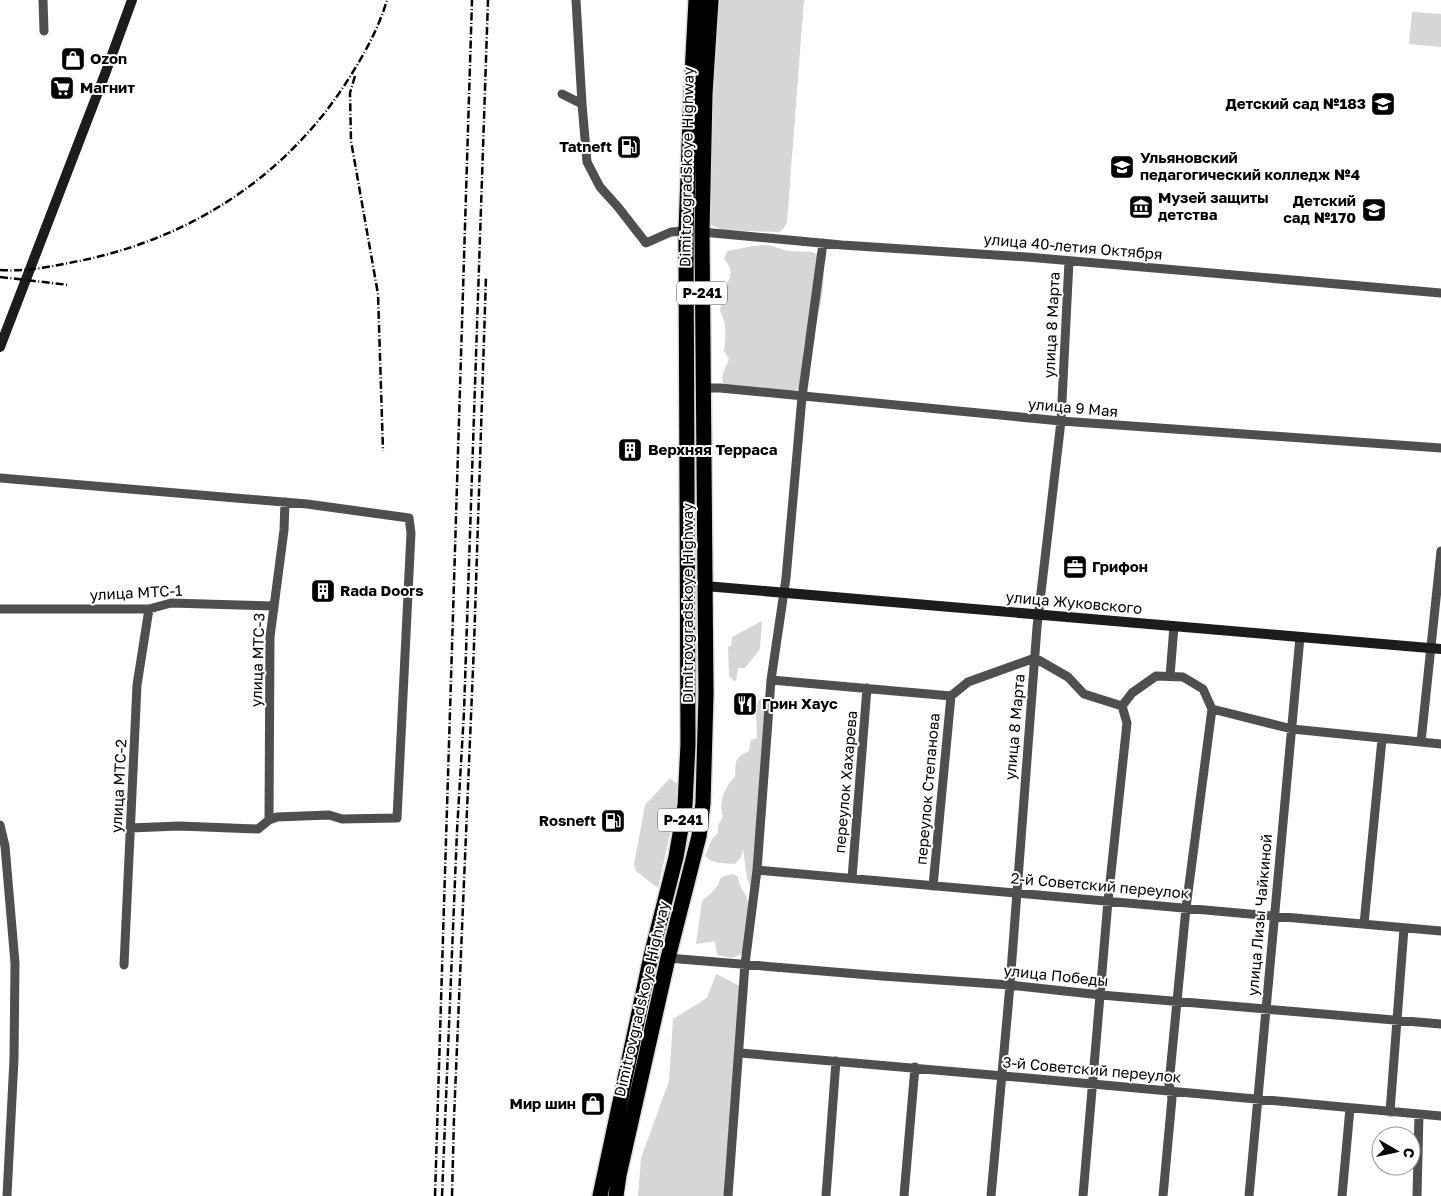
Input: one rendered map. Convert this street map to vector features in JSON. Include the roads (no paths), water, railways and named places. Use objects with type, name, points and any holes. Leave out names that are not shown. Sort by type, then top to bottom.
[{"type":"highway","name":"Dimitrovgradskoye Highway","points":[[600,1196],[652,956],[676,857],[685,805],[688,744],[687,585],[679,232],[696,0]]},
{"type":"highway","name":"Dimitrovgradskoye Highway","points":[[616,1196],[619,1175],[668,958],[699,836],[702,810],[706,750],[702,232],[705,94],[710,0]]},
{"type":"highway","points":[[687,585],[705,586]]},
{"type":"street","points":[[43,0],[44,31]]},
{"type":"street","points":[[0,347],[106,74],[132,0]]},
{"type":"street","points":[[576,0],[582,104],[588,162],[600,187],[646,243],[679,232]]},
{"type":"street","points":[[562,94],[582,104]]},
{"type":"street","name":"улица 40-летия Октября","points":[[702,232],[823,243],[1027,257],[1441,293]]},
{"type":"street","points":[[728,1196],[740,1053],[745,964],[757,870],[771,680],[784,593],[802,397],[823,243]]},
{"type":"street","name":"улица 8 Марта","points":[[991,1196],[1010,985],[1035,658],[1061,421],[1069,261]]},
{"type":"street","name":"улица 9 Мая","points":[[703,388],[720,388],[1061,421],[1441,448]]},
{"type":"street","points":[[0,478],[285,502],[409,518],[411,533],[397,818],[342,820],[329,815],[277,817],[269,820],[258,829],[179,826],[130,828]]},
{"type":"street","name":"улица МТС-3","points":[[269,820],[270,637],[284,530],[285,502]]},
{"type":"street","points":[[1421,742],[1441,551]]},
{"type":"street","name":"улица Жуковского","points":[[705,586],[1441,649]]},
{"type":"street","name":"улица МТС-1","points":[[0,609],[149,609],[171,604],[274,606]]},
{"type":"street","name":"улица МТС-2","points":[[124,965],[138,685],[149,609]]},
{"type":"street","points":[[1170,676],[1174,626]]},
{"type":"street","name":"улица Лизы Чайкиной","points":[[1249,1196],[1273,916],[1300,637]]},
{"type":"street","points":[[771,680],[951,696],[968,682],[1035,658],[1068,677],[1084,694],[1122,706]]},
{"type":"street","points":[[1122,706],[1132,693],[1156,676],[1170,676],[1183,677],[1203,689],[1212,709],[1186,908],[1176,1002],[1169,1084],[1172,1098],[1164,1196]]},
{"type":"street","name":"переулок Хахарева","points":[[852,878],[867,688]]},
{"type":"street","name":"переулок Степанова","points":[[933,886],[951,696]]},
{"type":"street","points":[[1083,1196],[1108,901],[1127,723],[1122,706]]},
{"type":"street","points":[[1212,709],[1292,729],[1441,744]]},
{"type":"street","points":[[1364,924],[1382,739]]},
{"type":"street","points":[[0,825],[5,846],[15,963],[14,1059],[7,1196]]},
{"type":"street","name":"2-й Советский переулок","points":[[757,870],[1441,931]]},
{"type":"street","points":[[1390,1112],[1404,928]]},
{"type":"street","name":"улица Победы","points":[[668,958],[1010,985],[1176,1002],[1441,1024]]},
{"type":"street","name":"3-й Советский переулок","points":[[740,1053],[1002,1075],[1092,1085],[1171,1090],[1257,1100],[1441,1116]]},
{"type":"street","points":[[826,1196],[836,1061]]},
{"type":"street","points":[[904,1196],[915,1068]]},
{"type":"street","points":[[1342,1196],[1350,1108]]},
{"type":"street","points":[[1417,1196],[1419,1114]]},
{"type":"railway","points":[[0,270],[50,267],[121,250],[161,236],[199,218],[235,196],[268,171],[299,143],[326,110],[351,75],[367,48],[387,0]]},
{"type":"railway","points":[[435,1196],[472,0]]},
{"type":"railway","points":[[442,1196],[457,831],[464,712],[488,0]]},
{"type":"railway","points":[[355,76],[350,93],[351,141],[378,294],[383,451]]},
{"type":"railway","points":[[0,277],[69,285]]},
{"type":"railway","points":[[452,1196],[474,645],[486,277]]},
{"type":"place","name":"Ozon","points":[[73,59]]},
{"type":"place","name":"Магнит","points":[[62,88]]},
{"type":"place","name":"Детский сад №183","points":[[1383,104]]},
{"type":"place","name":"Tatneft","points":[[629,147]]},
{"type":"place","name":"Ульяновский педагогический колледж №4","points":[[1122,167]]},
{"type":"place","name":"Музей защиты детства","points":[[1141,207]]},
{"type":"place","name":"Детский сад №170","points":[[1374,210]]},
{"type":"place","name":"Верхняя Терраса","points":[[630,450]]},
{"type":"place","name":"Грифон","points":[[1075,567]]},
{"type":"place","name":"Rada Doors","points":[[323,591]]},
{"type":"place","name":"Грин Хаус","points":[[745,704]]},
{"type":"place","name":"Rosneft","points":[[613,821]]},
{"type":"place","name":"Мир шин","points":[[593,1104]]}]
